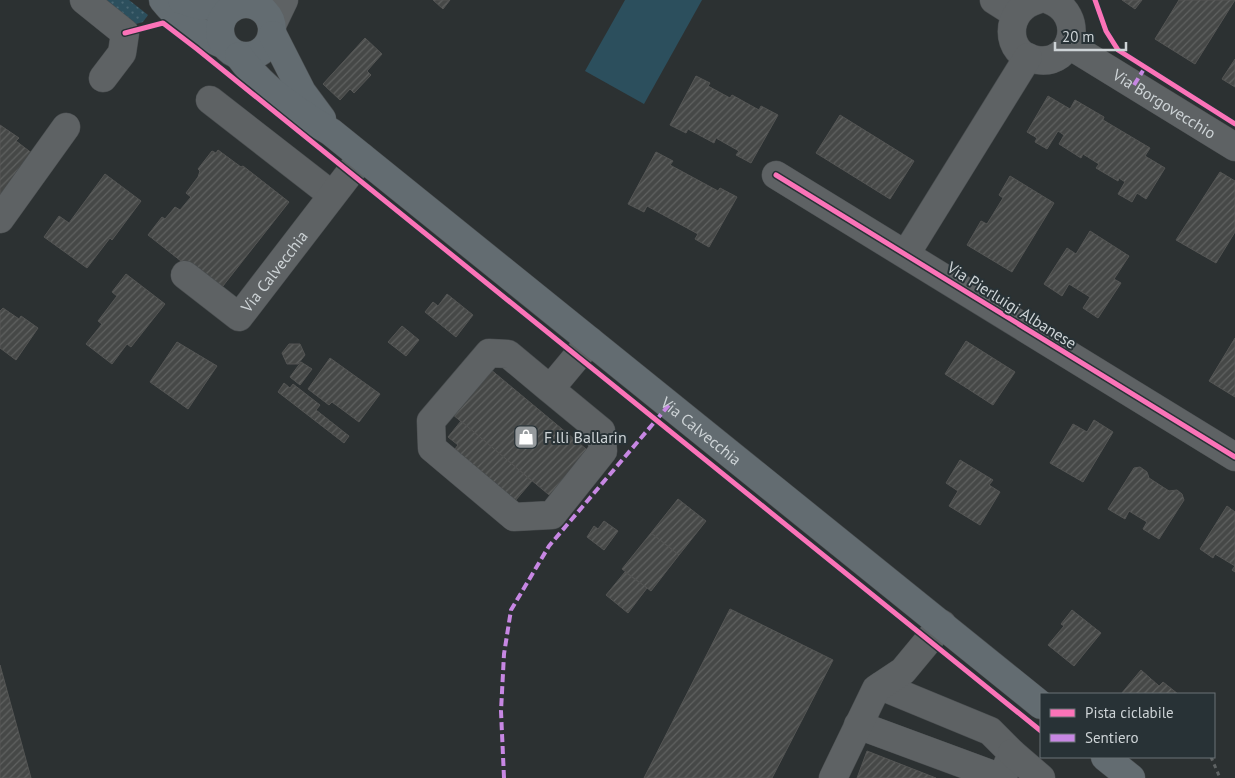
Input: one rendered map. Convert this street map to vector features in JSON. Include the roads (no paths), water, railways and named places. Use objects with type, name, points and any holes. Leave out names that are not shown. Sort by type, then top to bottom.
[{"type":"main road","name":"Via Calvecchia","points":[[163,0],[170,10],[204,36],[231,50],[253,76],[301,114],[332,132],[1040,703]]},
{"type":"main road","points":[[182,0],[199,5],[237,4],[244,4],[259,7],[270,17],[272,30],[264,50],[256,55],[231,50],[220,29],[221,21],[237,4]]},
{"type":"main road","name":"Via Calvecchia","points":[[272,30],[302,92],[332,132]]},
{"type":"main road","points":[[1106,758],[1131,778]]},
{"type":"street","points":[[84,0],[125,33],[122,53],[103,78]]},
{"type":"street","points":[[272,30],[284,0]]},
{"type":"street","points":[[1035,3],[1070,17],[1072,35],[1068,44],[1063,52],[1046,60],[1028,57],[1017,47],[1011,34],[1012,23],[1035,3]]},
{"type":"street","name":"Via Borgovecchio","points":[[1068,44],[1235,147]]},
{"type":"street","points":[[906,254],[1028,57]]},
{"type":"street","points":[[210,100],[332,195]]},
{"type":"street","points":[[0,219],[66,128]]},
{"type":"street","name":"Via Calvecchia","points":[[185,275],[239,318],[362,157]]},
{"type":"street","name":"Via Pierluigi Albanese","points":[[776,175],[1235,457]]},
{"type":"street","points":[[550,389],[590,341]]},
{"type":"street","points":[[489,353],[508,354],[550,389],[601,431],[602,451],[552,515],[514,517],[432,448],[431,421],[489,353]]},
{"type":"street","points":[[833,778],[876,689],[903,670],[942,624]]},
{"type":"street","points":[[881,686],[990,731],[1041,778]]},
{"type":"street","points":[[858,725],[996,776],[1005,771],[1012,753]]},
{"type":"place","name":"F.lli Ballarin","points":[[526,437]]}]
